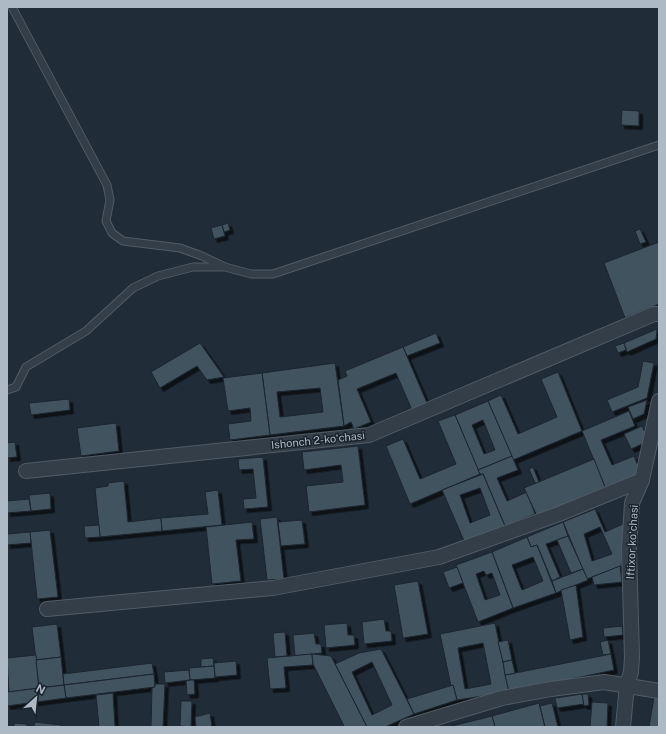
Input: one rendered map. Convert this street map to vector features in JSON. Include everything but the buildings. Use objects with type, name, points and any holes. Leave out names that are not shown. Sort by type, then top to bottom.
[{"type":"street","name":"Ishonch 2-koʻchasi","points":[[26,471],[369,435],[654,314],[659,314]]},
{"type":"street","name":"Iftixor koʻchasi","points":[[623,727],[627,685],[632,657],[629,549],[632,503],[654,450],[659,401]]},
{"type":"street","points":[[47,609],[273,588],[439,557],[559,514],[642,480]]},
{"type":"street","points":[[406,727],[502,698],[604,682],[659,691]]},
{"type":"lane","points":[[12,7],[107,185],[110,200],[106,221],[112,234],[123,241],[180,248],[225,267],[251,274],[273,274],[659,145]]},
{"type":"lane","points":[[7,390],[16,387],[26,366],[86,331],[133,288],[158,276],[192,267],[225,267]]}]
